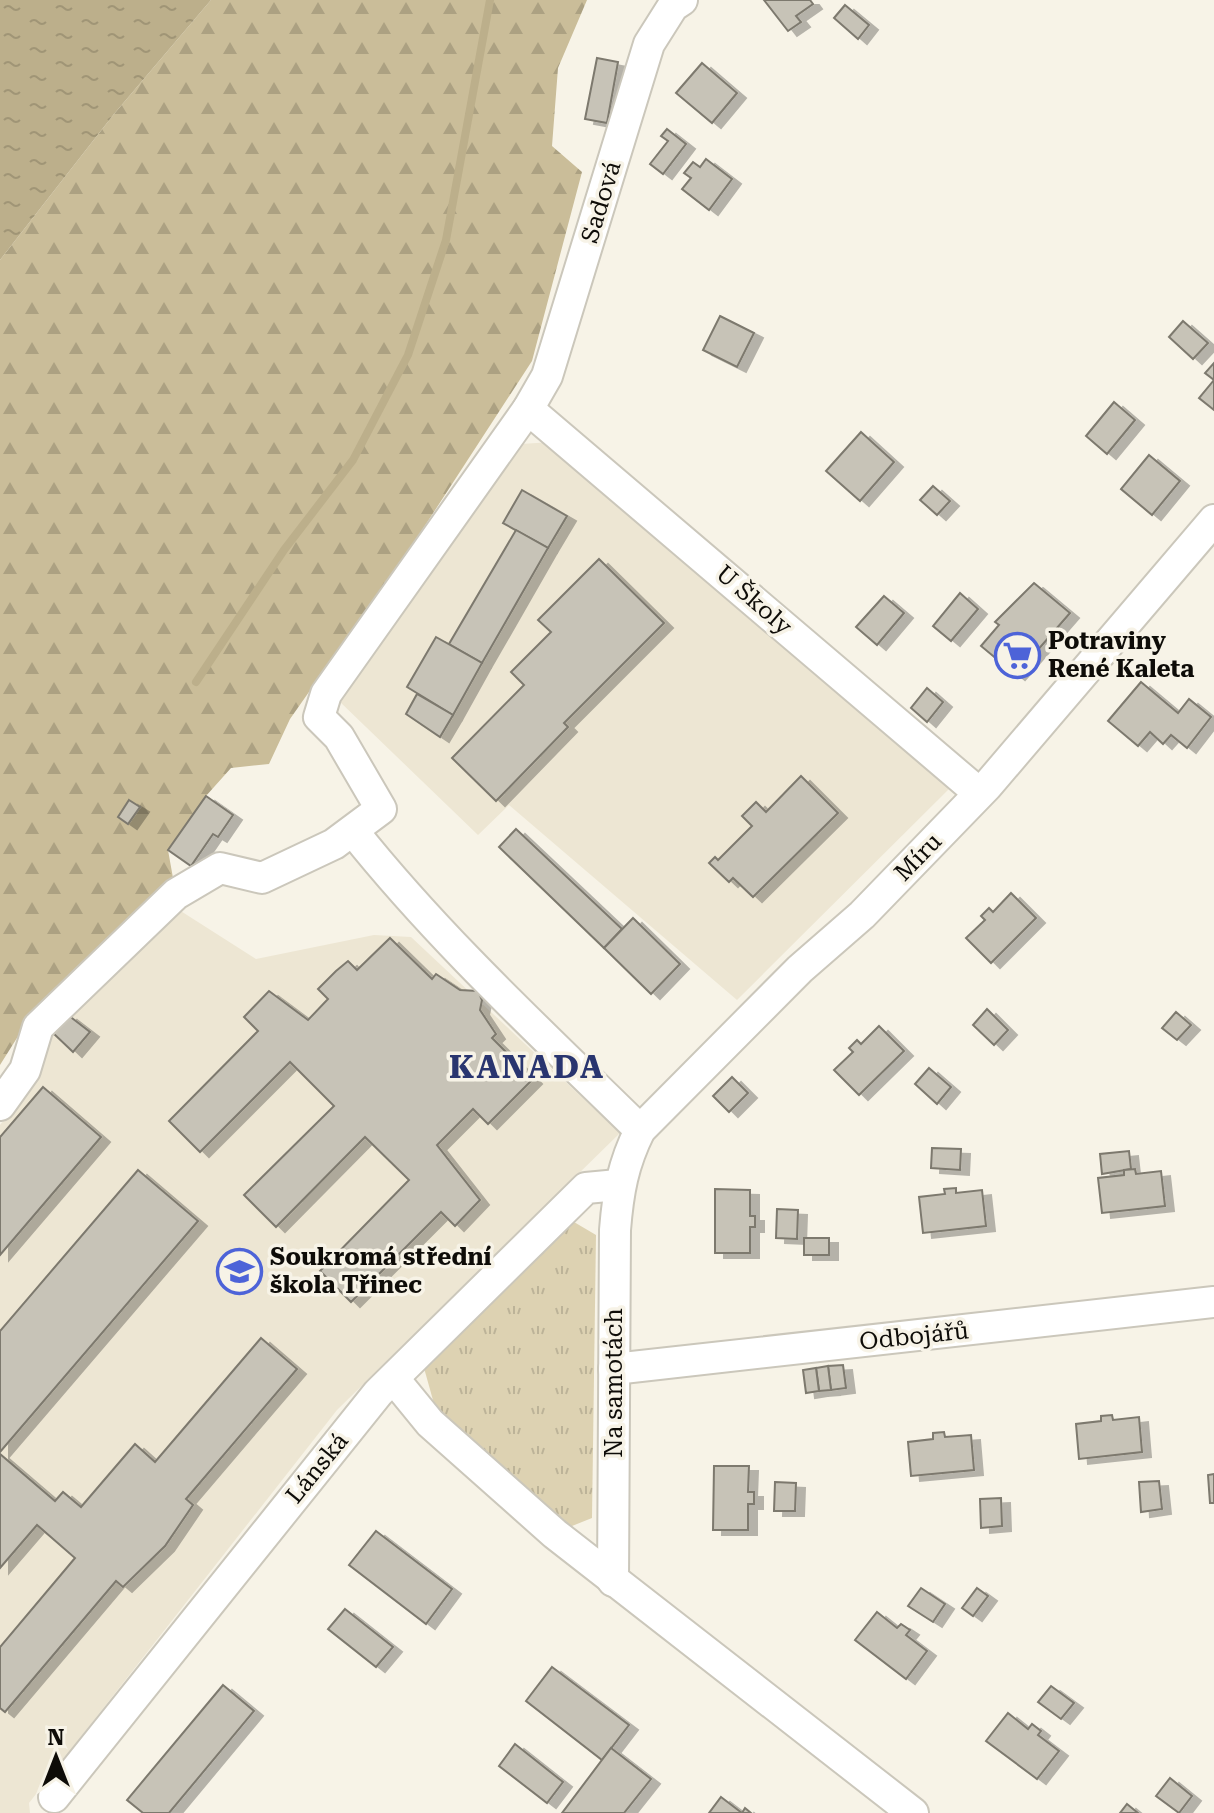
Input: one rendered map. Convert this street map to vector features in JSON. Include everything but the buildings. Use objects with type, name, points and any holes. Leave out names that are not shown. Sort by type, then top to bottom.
[{"type":"street","name":"Sadová","points":[[353,831],[381,809],[339,737],[319,717],[326,694],[528,409],[547,376],[649,44],[673,6],[682,0]]},
{"type":"street","name":"U Školy","points":[[528,409],[979,793]]},
{"type":"street","name":"Míru","points":[[618,1185],[625,1159],[640,1130],[800,969],[862,915],[979,793],[1214,520]]},
{"type":"street","points":[[0,1105],[25,1070],[38,1027],[176,894],[220,868],[262,878],[353,831],[385,871],[500,993],[640,1130]]},
{"type":"street","name":"Na samotách","points":[[613,1581],[618,1185]]},
{"type":"street","name":"Lánská","points":[[54,1797],[378,1393],[586,1188],[618,1185]]},
{"type":"street","name":"Odbojářů","points":[[614,1369],[1214,1302]]},
{"type":"street","points":[[394,1379],[430,1423],[613,1581],[913,1813]]},
{"type":"shaded area","points":[[552,442],[948,776],[949,789],[737,1000],[509,805],[478,835],[338,700],[521,444]]},
{"type":"shaded area","name":"Soukromá střední škola Třinec","points":[[176,908],[256,959],[374,935],[411,937],[620,1133],[337,1410],[29,1803],[30,1813],[0,1813],[0,1125],[38,1079],[49,1030]]},
{"type":"green space","points":[[211,0],[587,0],[558,68],[552,146],[582,172],[532,361],[415,541],[290,719],[269,764],[231,768],[206,796],[168,850],[173,878],[27,1022],[0,1065],[0,260],[114,114]]},
{"type":"green space","points":[[574,1222],[596,1235],[592,1518],[562,1530],[438,1418],[424,1368]]},
{"type":"water","points":[[0,0],[211,0],[114,114],[0,260]]},
{"type":"waterway","points":[[196,682],[284,550],[353,460],[408,355],[446,240],[490,0]]},
{"type":"place","name":"Potraviny René Kaleta","points":[[1017,655]]},
{"type":"place","name":"Soukromá střední škola Třinec","points":[[239,1271]]},
{"type":"district","name":"KANADA","points":[[527,1067]]}]
